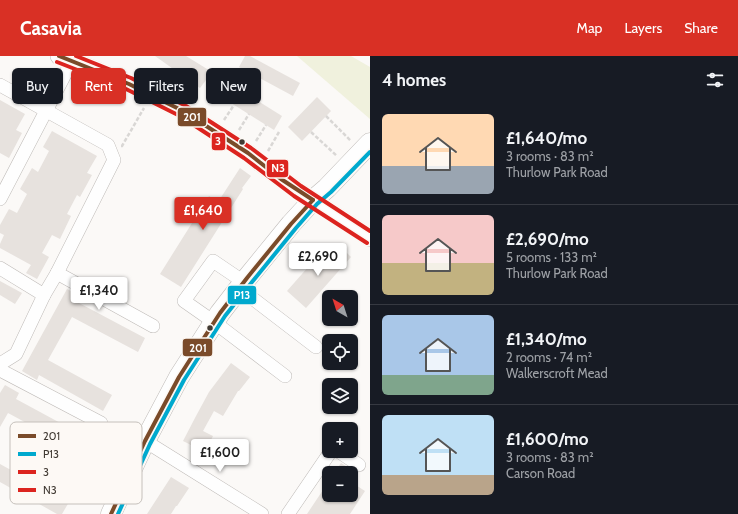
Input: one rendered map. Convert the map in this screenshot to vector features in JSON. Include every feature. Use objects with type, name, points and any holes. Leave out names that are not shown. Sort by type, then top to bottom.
[{"type":"highway","points":[[142,445],[179,377],[214,322],[241,285],[291,224],[366,147]]},
{"type":"highway","points":[[111,514],[116,504]]},
{"type":"main road","points":[[66,58],[134,86]]},
{"type":"main road","points":[[169,104],[216,132],[298,191],[370,238]]},
{"type":"street","points":[[0,199],[45,111],[66,58]]},
{"type":"street","points":[[0,85],[108,145],[114,160],[57,273],[44,295],[16,354],[0,363]]},
{"type":"street","points":[[285,376],[184,301],[213,262],[316,347]]},
{"type":"street","points":[[0,268],[44,295]]},
{"type":"street","points":[[57,273],[153,326]]},
{"type":"street","points":[[0,370],[99,422]]},
{"type":"street","points":[[144,441],[262,514]]},
{"type":"street","points":[[288,514],[326,458]]},
{"type":"street","points":[[348,458],[359,465]]},
{"type":"path","points":[[111,152],[122,146],[146,104]]},
{"type":"path","points":[[216,132],[234,105]]},
{"type":"path","points":[[326,116],[366,147]]},
{"type":"path","points":[[254,158],[266,125]]},
{"type":"path","points":[[254,158],[280,132]]},
{"type":"path","points":[[311,132],[347,166]]},
{"type":"green space","points":[[297,56],[351,56],[370,67],[370,119]]},
{"type":"building","points":[[155,56],[186,56],[206,68],[206,80],[200,88],[198,87],[198,68],[172,68]]},
{"type":"building","points":[[245,56],[250,56],[300,83],[293,96],[261,79],[261,68],[239,67]]},
{"type":"building","points":[[317,97],[331,111],[302,141],[288,127]]},
{"type":"building","points":[[0,100],[25,114],[16,130],[22,133],[9,158],[0,153]]},
{"type":"building","points":[[261,103],[282,116],[274,130],[233,104]]},
{"type":"building","points":[[52,131],[97,156],[87,173],[92,175],[80,197],[77,195],[67,214],[71,216],[60,239],[52,235],[42,253],[49,257],[37,279],[26,273],[31,265],[0,248],[4,235],[0,233],[0,225],[9,209],[17,213],[27,194],[20,189],[32,168],[38,172],[49,151],[43,147]]},
{"type":"building","points":[[240,168],[251,176],[242,188],[243,189],[181,287],[160,274],[209,196],[218,202]]},
{"type":"building","points":[[324,249],[335,258],[343,249],[351,257],[306,308],[287,291]]},
{"type":"building","points":[[0,281],[22,293],[15,304],[0,295]]},
{"type":"building","points":[[67,289],[82,297],[79,303],[145,338],[138,352],[72,317],[48,360],[112,395],[103,411],[39,375],[37,380],[22,371]]},
{"type":"building","points":[[231,363],[250,377],[238,391],[223,416],[214,411],[203,431],[213,436],[205,452],[183,441],[209,392]]},
{"type":"building","points":[[5,385],[19,393],[16,399],[59,422],[25,422],[8,413],[0,427],[0,393]]},
{"type":"building","points":[[341,463],[346,466],[339,466]]},
{"type":"building","points":[[0,464],[10,470],[10,488],[0,482]]},
{"type":"building","points":[[171,477],[189,488],[171,514],[147,514]]},
{"type":"building","points":[[358,486],[365,491],[358,502]]},
{"type":"building","points":[[322,492],[322,502],[358,502],[350,514],[307,514]]},
{"type":"building","points":[[39,504],[68,504],[62,514],[57,514]]},
{"type":"transit line","name":"201","points":[[59,56],[129,84],[183,111],[248,153],[281,179],[313,200]]},
{"type":"transit line","name":"N3","points":[[76,56],[131,78],[186,106],[251,148],[301,186],[370,231]]},
{"type":"transit line","name":"3","points":[[57,62],[126,89],[180,116],[244,158],[294,196],[367,243]]},
{"type":"transit line","name":"P13","points":[[142,462],[184,380],[225,316],[317,204],[331,192],[370,152]]},
{"type":"transit line","name":"201","points":[[142,447],[179,377],[220,313],[291,224],[313,200]]},
{"type":"transit line","name":"201","points":[[111,514],[116,504]]},
{"type":"transit line","name":"P13","points":[[118,514],[123,504]]}]
